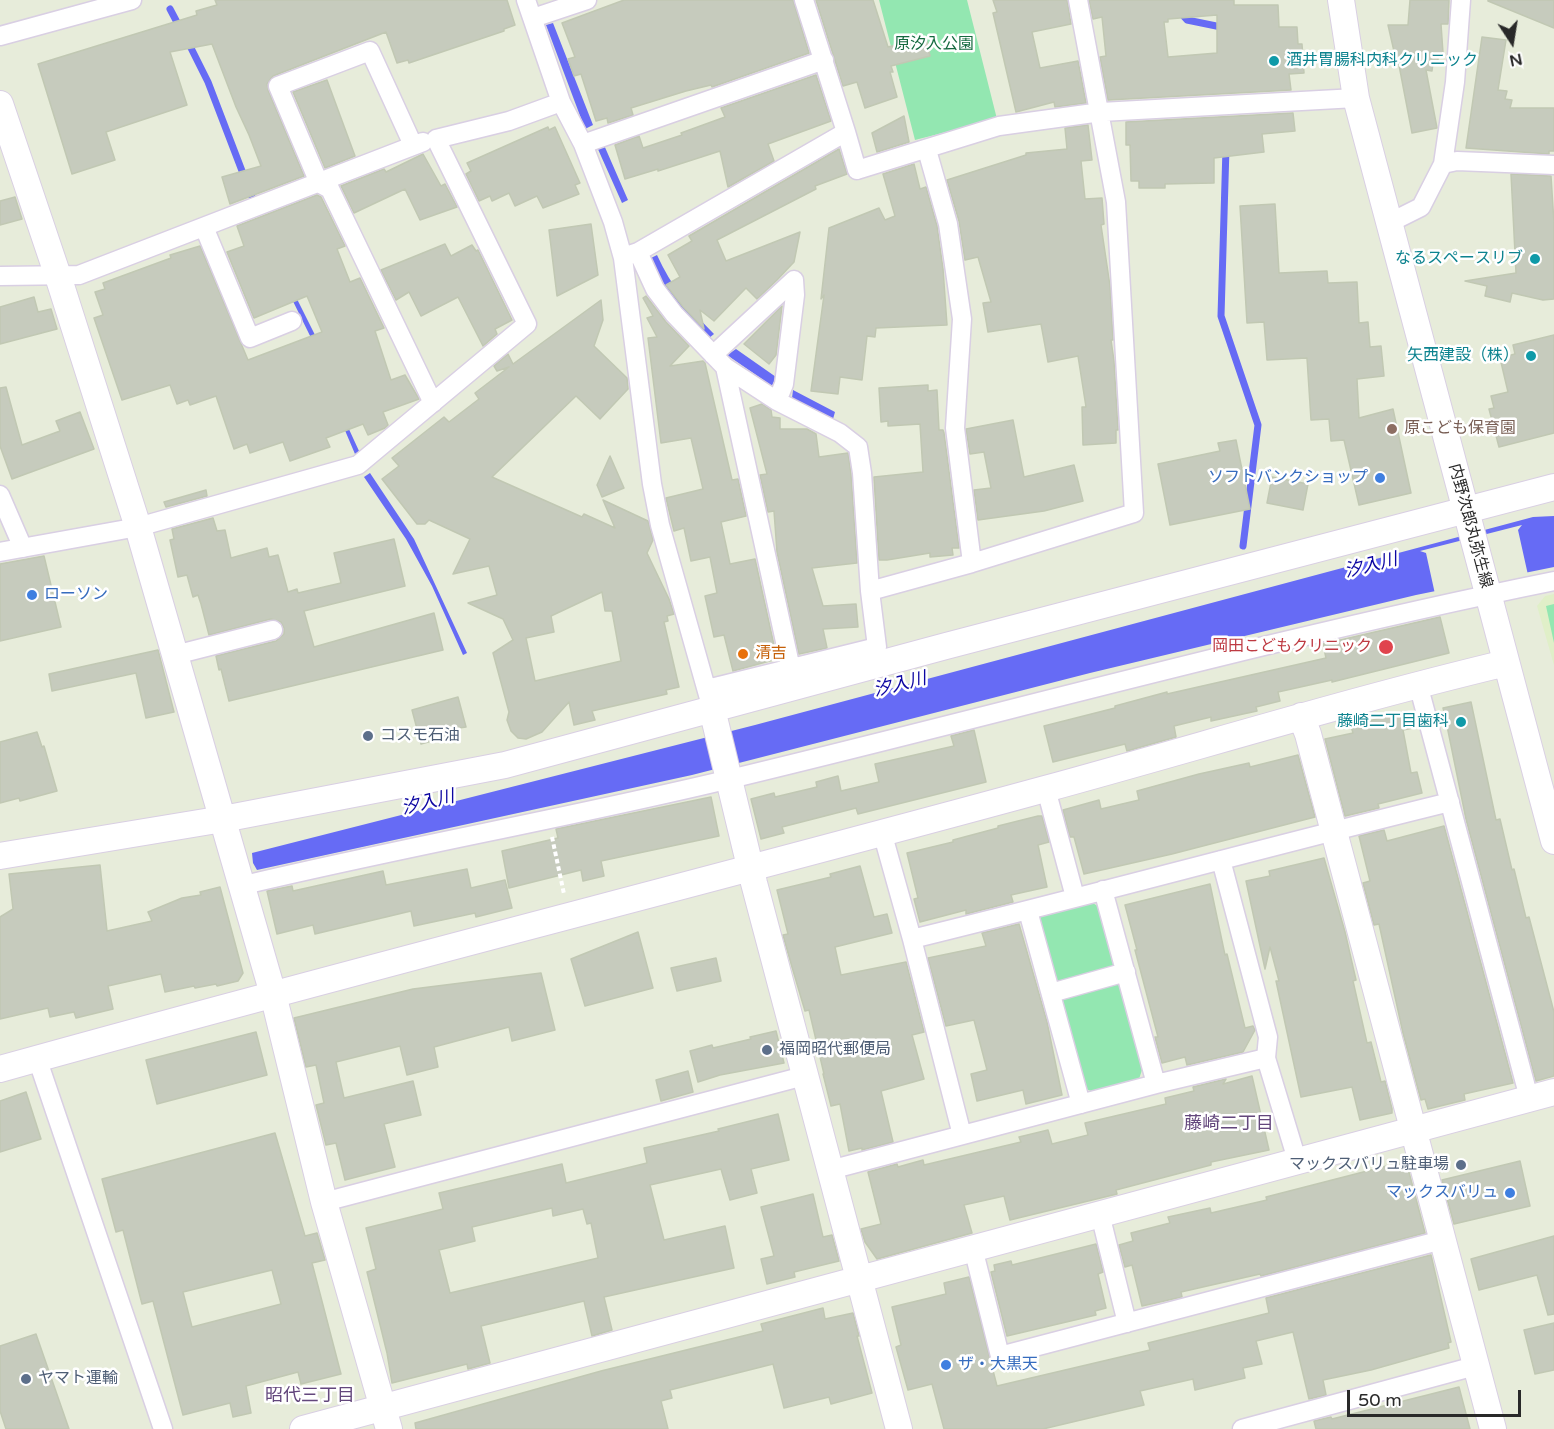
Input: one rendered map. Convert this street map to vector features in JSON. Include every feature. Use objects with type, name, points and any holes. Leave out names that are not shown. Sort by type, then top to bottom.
[{"type":"street","points":[[0,36],[132,0]]},
{"type":"street","points":[[0,856],[223,819],[506,765],[709,699],[791,669],[878,647],[870,591],[862,473],[858,447],[840,433],[777,401],[719,361],[674,314],[655,289],[630,255],[613,222],[583,144],[561,102],[526,0]]},
{"type":"street","points":[[533,18],[587,0]]},
{"type":"street","points":[[804,0],[857,170],[999,126],[1101,112],[1356,98]]},
{"type":"street","points":[[870,591],[972,563],[1134,513],[1116,202],[1101,112],[1078,0]]},
{"type":"street","name":"内野次郎丸弥生線","points":[[1341,0],[1356,98],[1554,841]]},
{"type":"street","points":[[1389,223],[1421,207],[1443,164],[1455,82],[1461,0]]},
{"type":"street","points":[[413,145],[370,51],[278,86],[319,183],[330,189],[433,403]]},
{"type":"street","points":[[583,144],[824,60]]},
{"type":"street","points":[[0,276],[80,275],[413,145],[509,121],[561,102]]},
{"type":"street","points":[[0,104],[138,527],[273,994],[324,1202],[386,1418]]},
{"type":"street","points":[[630,255],[846,132]]},
{"type":"street","points":[[0,552],[138,527],[358,465],[527,324],[436,139]]},
{"type":"street","points":[[927,150],[948,224],[962,318],[955,428],[972,563]]},
{"type":"street","points":[[1443,164],[1457,160],[1554,165]]},
{"type":"street","points":[[204,227],[250,338],[292,321]]},
{"type":"street","points":[[630,255],[652,484],[660,525],[709,699],[804,1076],[899,1429]]},
{"type":"street","points":[[719,361],[794,280],[795,295],[784,384],[777,401]]},
{"type":"street","points":[[719,361],[791,669]]},
{"type":"street","points":[[709,699],[1554,487]]},
{"type":"street","points":[[0,495],[23,548]]},
{"type":"street","points":[[240,886],[728,780],[1108,684],[1488,594],[1554,581]]},
{"type":"street","points":[[175,655],[273,630]]},
{"type":"street","points":[[0,1069],[273,994],[1046,789],[1418,684],[1506,663]]},
{"type":"street","points":[[1418,684],[1529,1098]]},
{"type":"street","points":[[1301,716],[1334,830],[1493,1429]]},
{"type":"street","points":[[1046,789],[1075,897]]},
{"type":"street","points":[[912,939],[1450,802]]},
{"type":"street","points":[[882,832],[962,1135]]},
{"type":"street","points":[[1221,860],[1268,1036],[1266,1058],[1297,1160]]},
{"type":"street","points":[[1103,890],[1156,1084]]},
{"type":"street","points":[[1028,911],[1081,1104]]},
{"type":"street","points":[[1051,993],[1126,972]]},
{"type":"street","points":[[830,1170],[1156,1084],[1266,1058]]},
{"type":"street","points":[[37,1059],[163,1429]]},
{"type":"street","points":[[324,1202],[804,1076]]},
{"type":"street","points":[[303,1429],[386,1418],[859,1279],[1554,1092]]},
{"type":"street","points":[[1100,1214],[1126,1323]]},
{"type":"street","points":[[973,1248],[1000,1356],[1442,1240]]},
{"type":"street","points":[[1242,1429],[1475,1366]]},
{"type":"path","points":[[548,819],[569,915]]},
{"type":"shaded area","points":[[1554,594],[1554,665],[1537,606],[1545,596]]},
{"type":"green space","name":"原汐入公園","points":[[879,0],[967,0],[997,119],[915,140]]},
{"type":"green space","points":[[1554,604],[1554,643],[1546,606]]},
{"type":"green space","points":[[1091,902],[1101,908],[1143,1067],[1139,1079],[1091,1091],[1081,1087],[1037,921],[1039,914]]},
{"type":"water","points":[[553,23],[593,125],[585,129],[546,25]]},
{"type":"water","points":[[604,145],[628,200],[622,203],[597,147]]},
{"type":"water","points":[[657,255],[668,277],[682,297],[714,334],[709,338],[662,281],[649,259]]},
{"type":"water","points":[[290,285],[321,347],[330,388],[359,451],[355,454],[327,388],[316,348],[286,287]]},
{"type":"water","points":[[736,349],[776,377],[772,386],[727,355]]},
{"type":"water","points":[[793,390],[835,412],[833,419],[792,398]]},
{"type":"water","points":[[370,473],[414,539],[467,653],[463,655],[432,586],[406,539],[364,477]]},
{"type":"water","name":"汐入川","points":[[1554,516],[1554,567],[1416,595],[1090,673],[692,775],[257,870],[253,863],[252,853],[755,725],[1533,517]]},
{"type":"pier","points":[[1522,525],[1518,530],[1528,575],[1435,594],[1426,553],[1420,551]]},
{"type":"building","points":[[215,0],[507,0],[515,25],[504,31],[409,63],[408,60],[397,63],[386,32],[273,76],[267,84],[268,90],[304,176],[230,204],[222,177],[261,166],[249,135],[212,44],[170,52],[187,105],[106,132],[115,160],[72,174],[38,64],[197,15],[196,11],[217,5]]},
{"type":"building","points":[[624,0],[793,0],[809,53],[712,87],[711,85],[686,91],[631,108],[633,115],[608,123],[607,118],[596,121],[581,74],[574,76],[568,59],[575,57],[562,23]]},
{"type":"building","points":[[816,0],[873,0],[888,47],[926,38],[930,56],[891,66],[893,72],[890,72],[897,97],[865,108],[857,82],[843,86]]},
{"type":"building","points":[[993,0],[1067,0],[1071,24],[1032,32],[1040,68],[1078,61],[1086,103],[1055,107],[1054,102],[1016,112],[993,13],[997,12]]},
{"type":"building","points":[[1089,0],[1234,0],[1234,5],[1278,5],[1279,27],[1297,27],[1298,44],[1302,44],[1304,73],[1289,74],[1291,90],[1108,100],[1100,57],[1106,56],[1102,17],[1093,19]],"holes":[[[1217,15],[1217,53],[1168,57],[1164,22],[1168,22],[1168,19]]]},
{"type":"building","points":[[1410,0],[1449,0],[1448,24],[1441,24],[1443,53],[1438,54],[1438,62],[1433,63],[1432,71],[1426,70],[1437,128],[1412,133],[1398,60],[1396,60],[1388,25],[1408,25]]},
{"type":"building","points":[[1554,0],[1554,28],[1488,1]]},
{"type":"building","points":[[1482,37],[1506,40],[1498,90],[1507,91],[1505,99],[1512,100],[1510,108],[1554,108],[1554,151],[1549,151],[1549,154],[1466,148]]},
{"type":"building","points":[[816,75],[831,121],[768,144],[774,161],[728,187],[720,151],[625,179],[615,145],[639,136],[643,148],[682,135],[681,133],[725,117],[721,108]]},
{"type":"building","points":[[327,80],[355,156],[325,168],[293,92]]},
{"type":"building","points":[[1293,113],[1295,131],[1262,134],[1264,152],[1214,158],[1214,183],[1165,184],[1165,188],[1139,188],[1139,181],[1131,181],[1130,145],[1126,145],[1126,122]]},
{"type":"building","points":[[904,116],[909,142],[877,152],[872,133]]},
{"type":"building","points":[[1088,125],[1092,160],[1081,161],[1085,199],[1102,198],[1104,224],[1101,225],[1110,286],[1113,340],[1111,340],[1118,430],[1116,430],[1116,443],[1083,445],[1082,407],[1086,407],[1078,356],[1048,362],[1041,324],[988,332],[983,303],[991,302],[978,257],[965,260],[959,221],[947,180],[1026,155],[1026,153],[1067,149],[1065,128]]},
{"type":"building","points":[[548,127],[549,130],[555,127],[580,183],[575,185],[579,194],[543,208],[537,196],[515,206],[509,193],[492,201],[490,196],[479,201],[466,174],[471,171],[467,163]]},
{"type":"building","points":[[839,149],[847,174],[815,186],[816,189],[717,240],[726,261],[800,232],[794,262],[777,280],[757,299],[746,288],[714,321],[700,310],[704,329],[666,285],[680,277],[668,255],[692,241],[689,236]]},
{"type":"building","points":[[423,154],[441,186],[445,184],[457,207],[420,220],[405,189],[354,213],[341,186],[384,169],[386,172]]},
{"type":"building","points":[[914,164],[920,189],[926,187],[937,226],[947,325],[876,328],[875,337],[867,336],[862,380],[840,377],[838,394],[811,391],[824,295],[821,299],[829,228],[879,208],[885,220],[895,216],[883,174]]},
{"type":"building","name":"なるスペースリブ","points":[[1511,174],[1551,176],[1554,223],[1554,299],[1543,300],[1512,293],[1510,302],[1485,296],[1487,286],[1465,281],[1516,273]]},
{"type":"building","points":[[317,195],[321,197],[345,246],[337,249],[350,282],[360,278],[384,328],[375,331],[391,380],[405,375],[419,399],[383,412],[388,425],[385,428],[368,435],[363,424],[326,438],[330,447],[290,461],[283,442],[250,453],[247,444],[234,449],[216,396],[190,405],[188,400],[177,404],[170,385],[122,400],[94,318],[103,315],[95,292],[105,289],[103,283],[171,258],[170,255],[200,246],[248,360],[322,332],[307,296],[254,318],[227,252],[244,246],[237,226]]},
{"type":"building","points":[[15,197],[22,219],[0,225],[0,201]]},
{"type":"building","points":[[1275,204],[1279,273],[1327,271],[1328,283],[1357,282],[1359,323],[1368,322],[1370,347],[1381,346],[1384,376],[1357,379],[1359,418],[1393,409],[1411,493],[1359,505],[1344,440],[1331,441],[1329,419],[1311,420],[1307,358],[1267,360],[1264,322],[1247,323],[1240,206]]},
{"type":"building","points":[[591,224],[598,275],[557,296],[549,230]]},
{"type":"building","points":[[445,244],[451,256],[472,245],[476,251],[478,250],[512,320],[495,329],[497,334],[483,346],[458,297],[421,316],[409,292],[396,300],[381,270]]},
{"type":"building","points":[[646,296],[689,346],[670,366],[703,361],[705,363],[732,480],[738,479],[746,516],[721,522],[730,564],[755,559],[777,659],[733,671],[724,635],[714,637],[705,596],[717,593],[710,557],[691,561],[684,528],[674,531],[666,498],[703,489],[691,438],[661,443],[648,338],[657,337],[647,318],[653,316],[643,298]]},
{"type":"building","points":[[34,297],[38,312],[51,309],[57,329],[0,344],[0,307]]},
{"type":"building","points":[[601,300],[603,320],[594,346],[627,378],[628,389],[600,419],[576,396],[492,477],[582,517],[584,514],[615,528],[603,500],[648,521],[653,540],[647,553],[674,614],[667,616],[668,621],[664,622],[679,687],[666,690],[667,694],[592,711],[595,720],[574,725],[569,702],[542,732],[526,739],[518,738],[511,731],[507,720],[509,712],[493,653],[513,640],[503,619],[468,603],[497,595],[489,566],[453,574],[470,539],[429,520],[425,524],[417,524],[382,479],[399,466],[392,458],[444,417],[449,422],[479,399],[475,393],[509,367],[497,371],[494,366],[508,354],[513,364]],"holes":[[[602,592],[605,611],[612,611],[621,661],[535,681],[526,638],[554,632],[551,616]]]},
{"type":"building","points":[[782,306],[776,355],[769,364],[744,344]]},
{"type":"building","points":[[1554,335],[1554,433],[1499,447],[1489,409],[1494,408],[1491,396],[1508,392],[1500,358],[1515,354],[1513,345]]},
{"type":"building","points":[[928,385],[928,391],[937,390],[939,430],[943,430],[944,433],[959,548],[952,548],[953,555],[930,557],[930,553],[879,560],[874,477],[923,472],[920,424],[888,426],[888,421],[881,422],[879,388]]},
{"type":"building","points":[[6,387],[22,445],[60,431],[56,421],[80,412],[94,449],[12,479],[0,446],[0,388]]},
{"type":"building","points":[[762,404],[771,410],[772,417],[780,418],[780,429],[807,429],[816,434],[819,457],[848,453],[857,563],[812,568],[823,606],[856,604],[858,627],[823,629],[827,648],[799,654],[777,552],[774,511],[768,512],[760,475],[767,474],[750,408]]},
{"type":"building","points":[[1013,420],[1024,477],[1074,465],[1083,501],[1044,511],[978,520],[974,490],[991,488],[984,452],[970,454],[966,429]]},
{"type":"building","points":[[1236,440],[1250,509],[1170,525],[1158,464],[1220,451],[1218,443]]},
{"type":"building","points":[[610,456],[624,488],[602,497],[597,485]]},
{"type":"building","points":[[1272,477],[1308,484],[1303,510],[1267,503]]},
{"type":"building","points":[[206,490],[207,496],[166,507],[164,502]]},
{"type":"building","points":[[213,518],[217,531],[225,530],[231,558],[267,548],[269,557],[278,555],[288,592],[297,589],[298,593],[341,583],[334,553],[394,539],[405,586],[304,611],[314,647],[434,613],[443,650],[229,701],[216,656],[276,641],[284,634],[284,628],[281,622],[271,619],[209,635],[198,595],[193,597],[187,575],[178,577],[170,540],[174,539],[172,529]]},
{"type":"building","name":"ローソン","points":[[44,556],[61,627],[0,641],[0,564]]},
{"type":"building","points":[[1440,617],[1449,653],[1332,682],[1332,680],[1278,692],[1280,701],[1256,707],[1257,711],[1211,721],[1211,717],[1174,726],[1176,737],[1127,751],[1125,744],[1053,762],[1044,726],[1167,692],[1167,694],[1326,658],[1323,644]]},
{"type":"building","points":[[158,650],[174,712],[146,718],[136,673],[52,691],[49,674]]},
{"type":"building","points":[[458,697],[466,727],[452,729],[454,735],[421,744],[412,710]]},
{"type":"building","points":[[1471,702],[1496,820],[1500,819],[1512,870],[1514,869],[1526,918],[1529,917],[1554,1012],[1554,1076],[1536,1081],[1466,819],[1446,721],[1440,722],[1439,717],[1446,719],[1443,708]]},
{"type":"building","points":[[1405,711],[1414,713],[1418,727],[1403,730],[1411,773],[1417,772],[1422,793],[1378,804],[1379,808],[1345,816],[1325,739],[1353,733],[1351,726]]},
{"type":"building","points":[[974,730],[986,782],[858,814],[856,808],[782,827],[784,833],[761,839],[751,799],[774,793],[775,797],[817,787],[816,782],[838,776],[841,791],[879,782],[875,764],[954,746],[951,736]]},
{"type":"building","points":[[37,732],[42,747],[44,746],[57,791],[20,801],[19,798],[0,803],[0,742]]},
{"type":"building","points":[[1298,755],[1315,817],[1084,874],[1074,837],[1070,837],[1063,810],[1099,800],[1101,809],[1139,800],[1137,791],[1199,774],[1249,763],[1250,767]]},
{"type":"building","points":[[711,797],[719,836],[601,861],[604,876],[583,881],[581,870],[509,888],[502,851],[558,838],[556,829]]},
{"type":"building","points":[[1042,816],[1049,842],[1038,845],[1047,887],[1011,895],[1013,902],[966,914],[966,910],[920,922],[914,899],[918,898],[907,853],[953,842],[953,840],[998,828],[998,826]]},
{"type":"building","points":[[1444,826],[1513,1083],[1464,1094],[1465,1100],[1428,1109],[1425,1099],[1421,1100],[1403,1033],[1379,924],[1374,925],[1363,883],[1370,881],[1359,836],[1384,830],[1387,841]]},
{"type":"building","points":[[1324,858],[1345,932],[1367,1043],[1371,1042],[1381,1082],[1385,1081],[1392,1109],[1392,1113],[1360,1120],[1352,1087],[1301,1097],[1276,981],[1279,981],[1270,947],[1265,969],[1246,881],[1270,876],[1269,871]]},
{"type":"building","points":[[100,865],[107,931],[152,921],[148,912],[182,898],[201,895],[200,892],[220,887],[243,973],[238,981],[217,986],[216,984],[195,988],[194,986],[165,992],[161,974],[108,986],[113,1009],[76,1018],[74,1012],[50,1017],[48,1008],[0,1019],[0,917],[13,909],[9,874]]},
{"type":"building","points":[[860,866],[874,917],[887,914],[892,933],[835,947],[841,975],[906,962],[924,1032],[912,1035],[924,1079],[881,1091],[893,1142],[849,1151],[840,1104],[831,1106],[809,1010],[805,1011],[783,935],[788,934],[777,890],[831,877],[830,874]]},
{"type":"building","points":[[467,869],[471,888],[505,880],[512,908],[476,917],[475,913],[414,926],[411,911],[315,934],[313,925],[277,934],[267,891],[292,886],[293,891],[383,871],[386,885]]},
{"type":"building","points":[[1210,884],[1225,955],[1227,954],[1245,1028],[1253,1026],[1255,1030],[1243,1052],[1187,1065],[1185,1057],[1162,1063],[1155,1037],[1158,1037],[1125,905]]},
{"type":"building","points":[[1019,924],[1047,1022],[1062,1095],[1026,1104],[1023,1090],[977,1101],[971,1074],[987,1070],[974,1020],[946,1026],[928,958],[986,946],[982,933]]},
{"type":"building","points":[[638,932],[653,988],[585,1006],[571,959]]},
{"type":"building","points":[[716,958],[721,981],[677,991],[671,968]]},
{"type":"building","points":[[541,973],[555,1030],[512,1041],[509,1027],[434,1047],[438,1067],[407,1075],[400,1046],[336,1062],[344,1098],[413,1081],[421,1115],[384,1124],[395,1167],[345,1180],[336,1143],[326,1145],[316,1105],[324,1103],[316,1065],[306,1067],[294,1018],[413,989]]},
{"type":"building","points":[[776,1031],[784,1063],[720,1075],[698,1082],[690,1051],[712,1045],[713,1048]]},
{"type":"building","points":[[256,1032],[267,1075],[157,1104],[146,1060]]},
{"type":"building","points":[[688,1071],[693,1092],[661,1101],[656,1080]]},
{"type":"building","points":[[1252,1076],[1269,1150],[1211,1162],[1211,1165],[1116,1190],[1117,1194],[1010,1220],[1004,1196],[964,1205],[972,1233],[877,1259],[865,1242],[861,1229],[881,1224],[868,1172],[923,1160],[924,1165],[1021,1142],[1019,1137],[1048,1130],[1052,1144],[1088,1135],[1085,1123],[1166,1104],[1165,1098],[1194,1091],[1193,1087],[1226,1079],[1223,1084]]},
{"type":"building","points":[[26,1092],[41,1139],[0,1152],[0,1101]]},
{"type":"building","points":[[778,1114],[789,1160],[751,1169],[757,1193],[730,1200],[721,1169],[650,1185],[664,1240],[725,1226],[734,1268],[604,1297],[612,1330],[592,1336],[584,1301],[481,1326],[490,1363],[468,1369],[467,1364],[392,1383],[367,1272],[376,1269],[366,1228],[443,1209],[439,1193],[562,1164],[566,1183],[647,1163],[644,1148],[719,1131],[718,1129]],"holes":[[[552,1208],[553,1216],[583,1209],[587,1224],[591,1223],[598,1258],[450,1293],[439,1250],[475,1241],[472,1227]]]},
{"type":"building","points":[[275,1133],[305,1236],[317,1233],[325,1260],[312,1263],[341,1374],[301,1384],[298,1372],[246,1386],[251,1413],[233,1417],[230,1403],[183,1415],[153,1301],[142,1304],[123,1230],[116,1232],[102,1179]],"holes":[[[272,1270],[281,1304],[192,1327],[183,1292]]]},
{"type":"building","points":[[1406,1161],[1425,1233],[1261,1276],[1260,1274],[1181,1292],[1182,1297],[1142,1306],[1132,1265],[1125,1267],[1119,1245],[1133,1241],[1131,1233],[1170,1223],[1168,1217],[1210,1208],[1211,1213],[1267,1200],[1266,1197]]},
{"type":"building","points":[[1520,1161],[1530,1206],[1454,1224],[1442,1180]]},
{"type":"building","points":[[813,1194],[823,1237],[832,1235],[839,1261],[794,1272],[795,1277],[767,1284],[761,1259],[774,1256],[761,1207]]},
{"type":"building","points":[[1554,1236],[1554,1314],[1548,1315],[1537,1275],[1479,1290],[1471,1259]]},
{"type":"building","points":[[1096,1244],[1103,1272],[1098,1274],[1106,1308],[1095,1311],[1096,1315],[1007,1336],[991,1272],[995,1271],[994,1265],[1011,1261],[1012,1265]]},
{"type":"building","points":[[1431,1255],[1451,1342],[1448,1343],[1449,1348],[1371,1370],[1323,1380],[1326,1395],[1309,1399],[1293,1332],[1256,1341],[1262,1364],[1243,1368],[1245,1378],[1195,1390],[1193,1379],[1140,1391],[1144,1405],[1043,1429],[944,1429],[932,1384],[908,1390],[896,1347],[901,1345],[892,1307],[946,1294],[944,1283],[969,1277],[997,1386],[1150,1350],[1148,1343],[1269,1313],[1266,1298]]},
{"type":"building","points":[[823,1308],[825,1319],[853,1313],[872,1393],[831,1404],[829,1397],[784,1408],[773,1364],[670,1390],[672,1398],[661,1401],[668,1429],[416,1429],[415,1423],[601,1371],[763,1331],[761,1324]]},
{"type":"building","points":[[1554,1323],[1554,1370],[1535,1374],[1524,1330]]},
{"type":"building","name":"ヤマト運輸","points":[[36,1334],[69,1429],[6,1429],[0,1411],[0,1346]]},
{"type":"building","points":[[1459,1387],[1470,1429],[1316,1429],[1314,1421],[1331,1417],[1332,1419]]},
{"type":"waterway","points":[[1169,0],[1187,20],[1226,28]]},
{"type":"waterway","points":[[170,9],[180,28]]},
{"type":"waterway","points":[[187,40],[208,82],[252,197]]},
{"type":"waterway","points":[[1226,148],[1221,316],[1258,425],[1243,546]]},
{"type":"place","name":"酒井胃腸科内科クリニック","points":[[1274,61]]},
{"type":"place","name":"なるスペースリブ","points":[[1535,259]]},
{"type":"place","name":"矢西建設（株）","points":[[1531,356]]},
{"type":"place","name":"原こども保育園","points":[[1392,429]]},
{"type":"place","name":"ソフトバンクショップ","points":[[1380,478]]},
{"type":"place","name":"ローソン","points":[[32,595]]},
{"type":"place","name":"岡田こどもクリニック","points":[[1386,647]]},
{"type":"place","name":"清吉","points":[[743,654]]},
{"type":"place","name":"藤崎二丁目歯科","points":[[1461,722]]},
{"type":"place","name":"コスモ石油","points":[[368,736]]},
{"type":"place","name":"福岡昭代郵便局","points":[[767,1050]]},
{"type":"place","name":"マックスバリュ駐車場","points":[[1461,1165]]},
{"type":"place","name":"マックスバリュ","points":[[1510,1193]]},
{"type":"place","name":"ザ・大黒天","points":[[946,1365]]},
{"type":"place","name":"ヤマト運輸","points":[[26,1379]]},
{"type":"district","name":"藤崎二丁目","points":[[1229,1124]]},
{"type":"district","name":"昭代三丁目","points":[[310,1396]]}]
